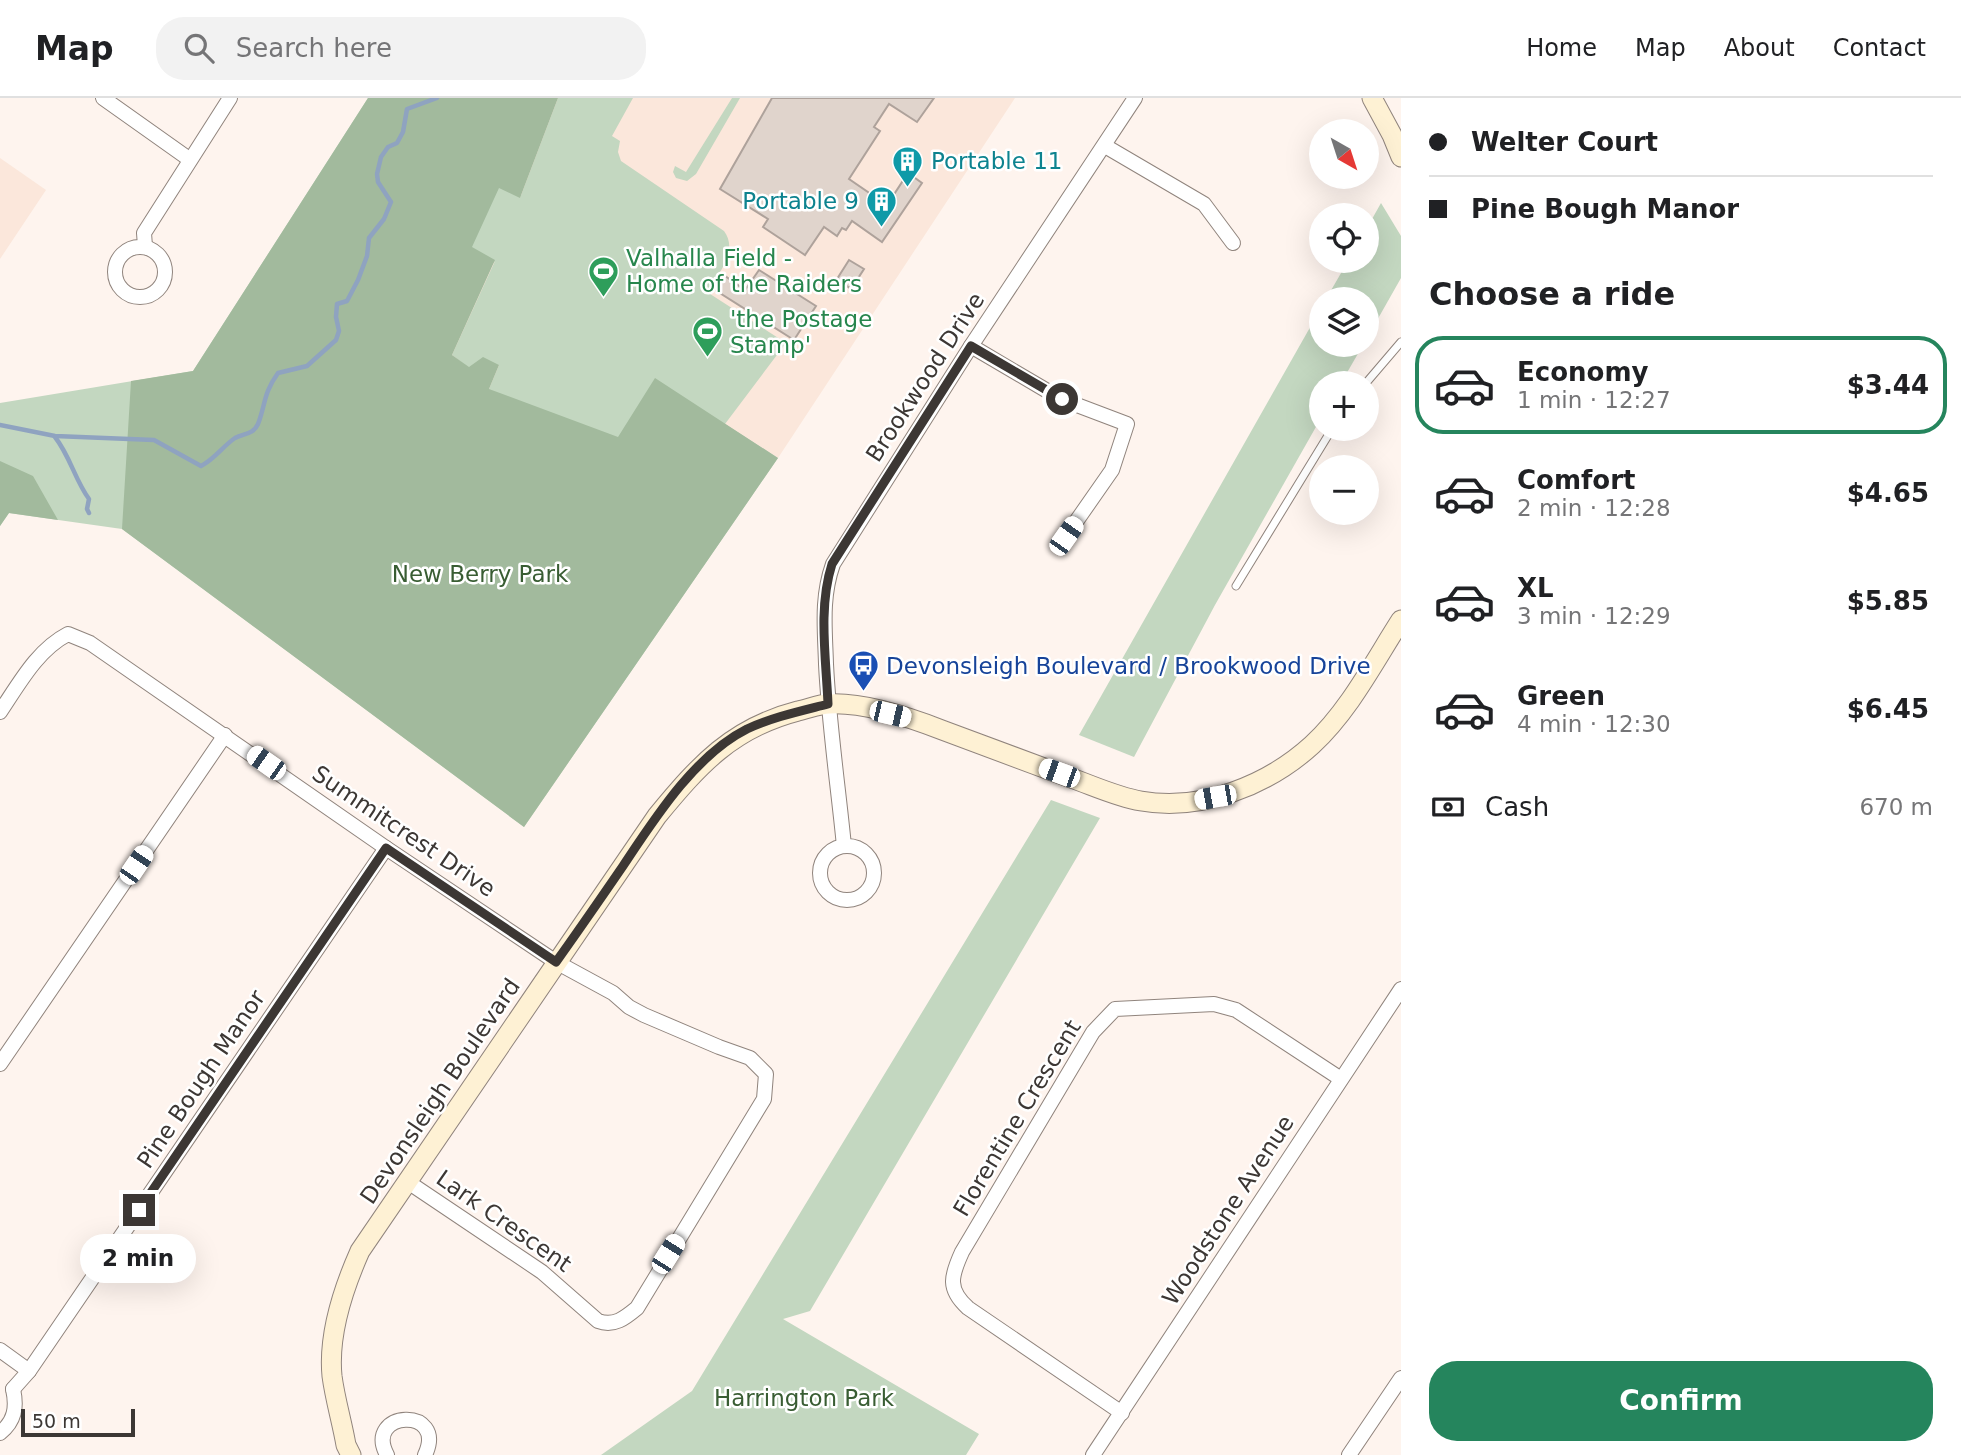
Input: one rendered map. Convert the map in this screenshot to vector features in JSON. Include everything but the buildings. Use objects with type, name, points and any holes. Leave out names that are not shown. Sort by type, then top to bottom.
[{"type":"street","points":[[103,98],[189,159]]},
{"type":"street","points":[[145,246],[144,233],[230,98]]},
{"type":"street","name":"Brookwood Drive","points":[[844,846],[828,704],[824,620],[825,587],[832,564],[971,346],[1135,98]]},
{"type":"street","points":[[1372,98],[1401,157]]},
{"type":"street","points":[[1105,146],[1204,204],[1233,243]]},
{"type":"street","points":[[971,346],[1062,399],[1127,424],[1112,470],[1066,536]]},
{"type":"street","name":"Devonsleigh Boulevard","points":[[351,1455],[346,1445],[332,1375],[338,1312],[360,1251],[657,816],[688,778],[720,747],[747,729],[790,713],[828,704],[867,708],[913,719],[1098,789],[1143,801],[1181,803],[1215,797],[1249,785],[1280,769],[1313,744],[1343,709],[1401,620]]},
{"type":"street","name":"Summitcrest Drive","points":[[0,712],[45,649],[68,634],[90,643],[556,962]]},
{"type":"street","points":[[0,1064],[226,735]]},
{"type":"street","name":"Pine Bough Manor","points":[[0,1433],[9,1426],[16,1405],[6,1389],[29,1371],[386,848]]},
{"type":"street","name":"Lark Crescent","points":[[408,1182],[542,1272],[598,1321],[606,1324],[621,1321],[637,1308],[764,1099],[766,1074],[750,1058],[644,1015],[613,993],[556,962]]},
{"type":"street","name":"Woodstone Avenue","points":[[1093,1455],[1401,989]]},
{"type":"street","name":"Florentine Crescent","points":[[1122,1413],[968,1308],[958,1299],[952,1283],[962,1252],[1093,1032],[1115,1009],[1214,1004],[1236,1010],[1341,1079]]},
{"type":"street","points":[[0,1350],[29,1371]]},
{"type":"street","points":[[1349,1455],[1401,1378]]},
{"type":"street","points":[[387,1455],[382,1439],[385,1430],[391,1423],[408,1418],[417,1421],[429,1435],[425,1455]]},
{"type":"lane","points":[[1376,371],[1401,342]]},
{"type":"lane","points":[[1236,586],[1325,441]]},
{"type":"shaded area","points":[[542,98],[1015,98],[778,458],[717,420],[618,437],[418,363]]},
{"type":"shaded area","points":[[0,158],[46,190],[0,259]]},
{"type":"green space","name":"New Berry Park","points":[[368,98],[542,98],[520,198],[558,98],[633,98],[612,136],[620,141],[618,152],[621,161],[724,231],[728,239],[728,254],[707,292],[786,343],[725,424],[778,458],[524,827],[122,529],[9,513],[0,526],[0,403],[193,371]],"holes":[[[495,261],[452,355],[469,368],[499,365],[489,389],[418,363]]]},
{"type":"green space","name":"New Berry Park","points":[[368,98],[558,98],[520,198],[499,188],[472,247],[495,260],[452,355],[469,367],[483,357],[499,365],[489,389],[618,437],[655,378],[778,458],[524,827],[122,529],[131,381],[193,371]]},
{"type":"green space","points":[[732,98],[740,98],[696,174],[687,181],[676,178],[673,172],[675,166],[686,172]]},
{"type":"green space","points":[[1381,203],[1401,236],[1401,278],[1379,317],[1379,287],[1333,287],[1341,273],[1379,273]]},
{"type":"green space","points":[[1309,329],[1309,357],[1356,357],[1348,371],[1309,371],[1309,439],[1215,605],[1134,757],[1079,735]]},
{"type":"green space","points":[[0,461],[33,476],[58,520],[9,513],[0,526]]},
{"type":"green space","name":"Harrington Park","points":[[1051,800],[1100,818],[810,1311],[783,1319],[979,1434],[966,1455],[601,1455],[692,1391]]},
{"type":"waterway","points":[[0,425],[55,436],[154,440],[201,466],[235,438],[254,430],[265,398],[278,373],[307,366],[336,340],[339,331],[337,304],[347,301],[367,256],[369,238],[384,219],[391,202],[378,182],[381,157],[388,147],[397,143],[403,132],[407,109],[437,98]]},
{"type":"waterway","points":[[55,437],[89,499],[89,513]]},
{"type":"place","name":"Portable 11","points":[[908,188]]},
{"type":"place","name":"Portable 9","points":[[882,228]]},
{"type":"place","name":"Valhalla Field - Home of the Raiders","points":[[603,298]]},
{"type":"place","name":"'the Postage Stamp'","points":[[707,359]]},
{"type":"place","name":"Devonsleigh Boulevard / Brookwood Drive","points":[[863,693]]},
{"type":"route","points":[[139,1210],[386,848],[556,962],[657,816],[688,778],[720,747],[747,729],[790,713],[828,704],[824,620],[825,587],[832,564],[971,346],[1062,399]]}]
